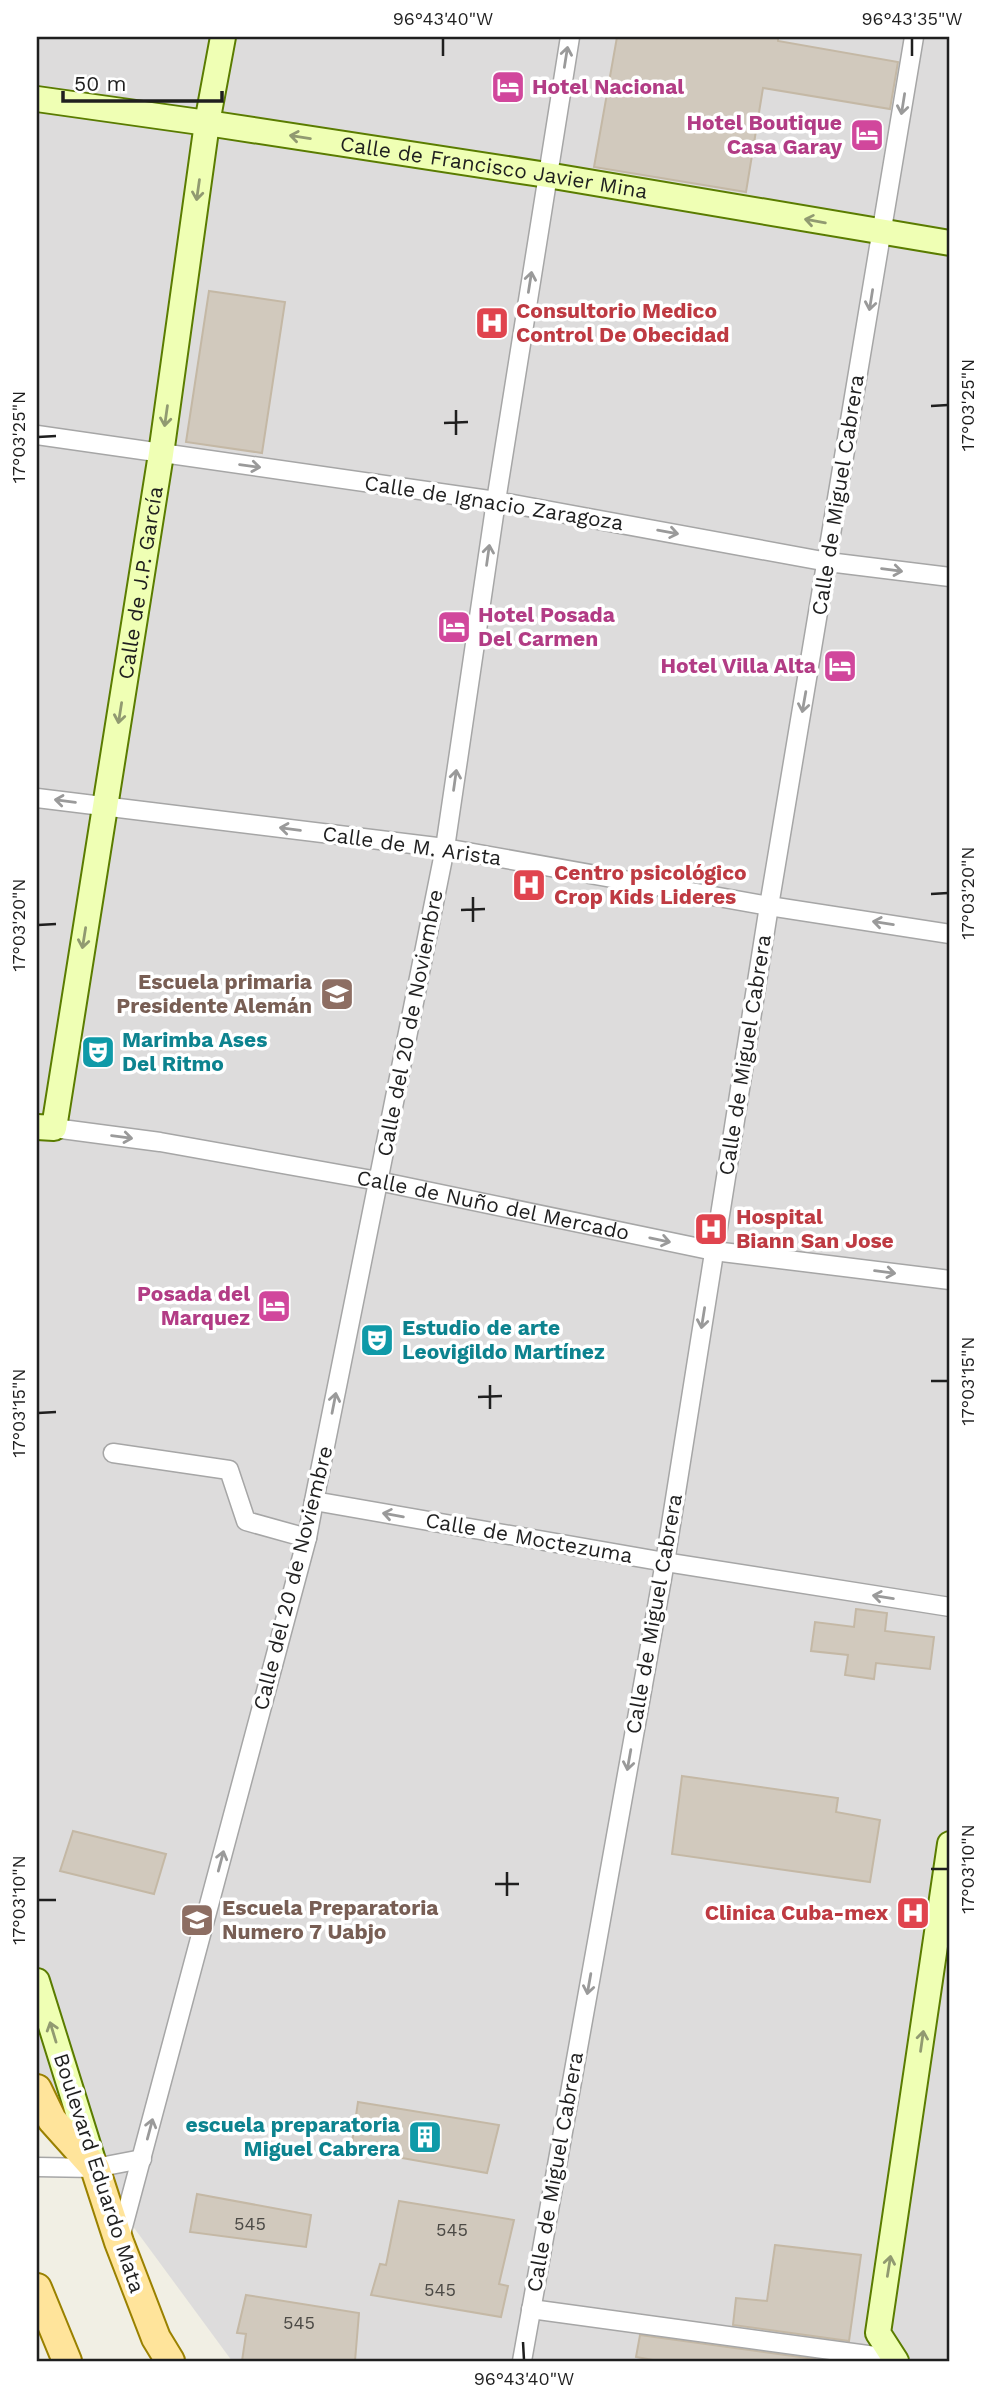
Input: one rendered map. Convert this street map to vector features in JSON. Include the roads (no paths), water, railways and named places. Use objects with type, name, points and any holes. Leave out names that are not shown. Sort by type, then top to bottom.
[{"type":"main road","points":[[37,2088],[52,2120],[95,2168]]},
{"type":"main road","name":"Boulevard Eduardo Mata","points":[[95,2168],[119,2242],[156,2338],[170,2361]]},
{"type":"main road","points":[[37,2288],[67,2361]]},
{"type":"street","name":"Calle de J.P. García","points":[[46,1127],[105,806],[161,454],[207,123],[223,37]]},
{"type":"street","name":"Calle del 20 de Noviembre","points":[[119,2242],[307,1538],[445,848],[496,501],[570,37]]},
{"type":"street","name":"Calle de Miguel Cabrera","points":[[522,2361],[665,1562],[769,905],[914,37]]},
{"type":"street","name":"Calle de Francisco Javier Mina","points":[[37,99],[547,175],[950,243]]},
{"type":"street","name":"Calle de Ignacio Zaragoza","points":[[37,435],[496,501],[828,562],[950,577]]},
{"type":"street","name":"Calle de M. Arista","points":[[37,798],[445,848],[950,934]]},
{"type":"street","name":"Calle de Nuño del Mercado","points":[[46,1127],[160,1142],[378,1181],[714,1251],[950,1280]]},
{"type":"street","points":[[113,1453],[229,1470],[246,1521],[307,1538]]},
{"type":"street","name":"Calle de Moctezuma","points":[[314,1501],[665,1562],[950,1607]]},
{"type":"street","points":[[531,2309],[881,2353],[950,1844]]},
{"type":"street","name":"Boulevard Eduardo Mata","points":[[37,1982],[95,2168]]},
{"type":"street","points":[[37,2167],[95,2168],[142,2159]]},
{"type":"place","name":"Hotel Nacional","points":[[508,87]]},
{"type":"place","name":"Hotel Boutique Casa Garay","points":[[867,135]]},
{"type":"place","name":"Consultorio Medico Control De Obecidad","points":[[492,323]]},
{"type":"place","name":"Hotel Posada Del Carmen","points":[[454,627]]},
{"type":"place","name":"Hotel Villa Alta","points":[[840,666]]},
{"type":"place","name":"Centro psicológico Crop Kids Lideres","points":[[529,885]]},
{"type":"place","name":"Escuela primaria Presidente Alemán","points":[[337,994]]},
{"type":"place","name":"Marimba Ases Del Ritmo","points":[[98,1052]]},
{"type":"place","name":"Hospital Biann San Jose","points":[[711,1229]]},
{"type":"place","name":"Posada del Marquez","points":[[274,1306]]},
{"type":"place","name":"Estudio de arte Leovigildo Martínez","points":[[377,1340]]},
{"type":"place","name":"Clinica Cuba-mex","points":[[913,1913]]},
{"type":"place","name":"Escuela Preparatoria Numero 7 Uabjo","points":[[197,1920]]},
{"type":"place","name":"escuela preparatoria Miguel Cabrera","points":[[425,2137]]}]
